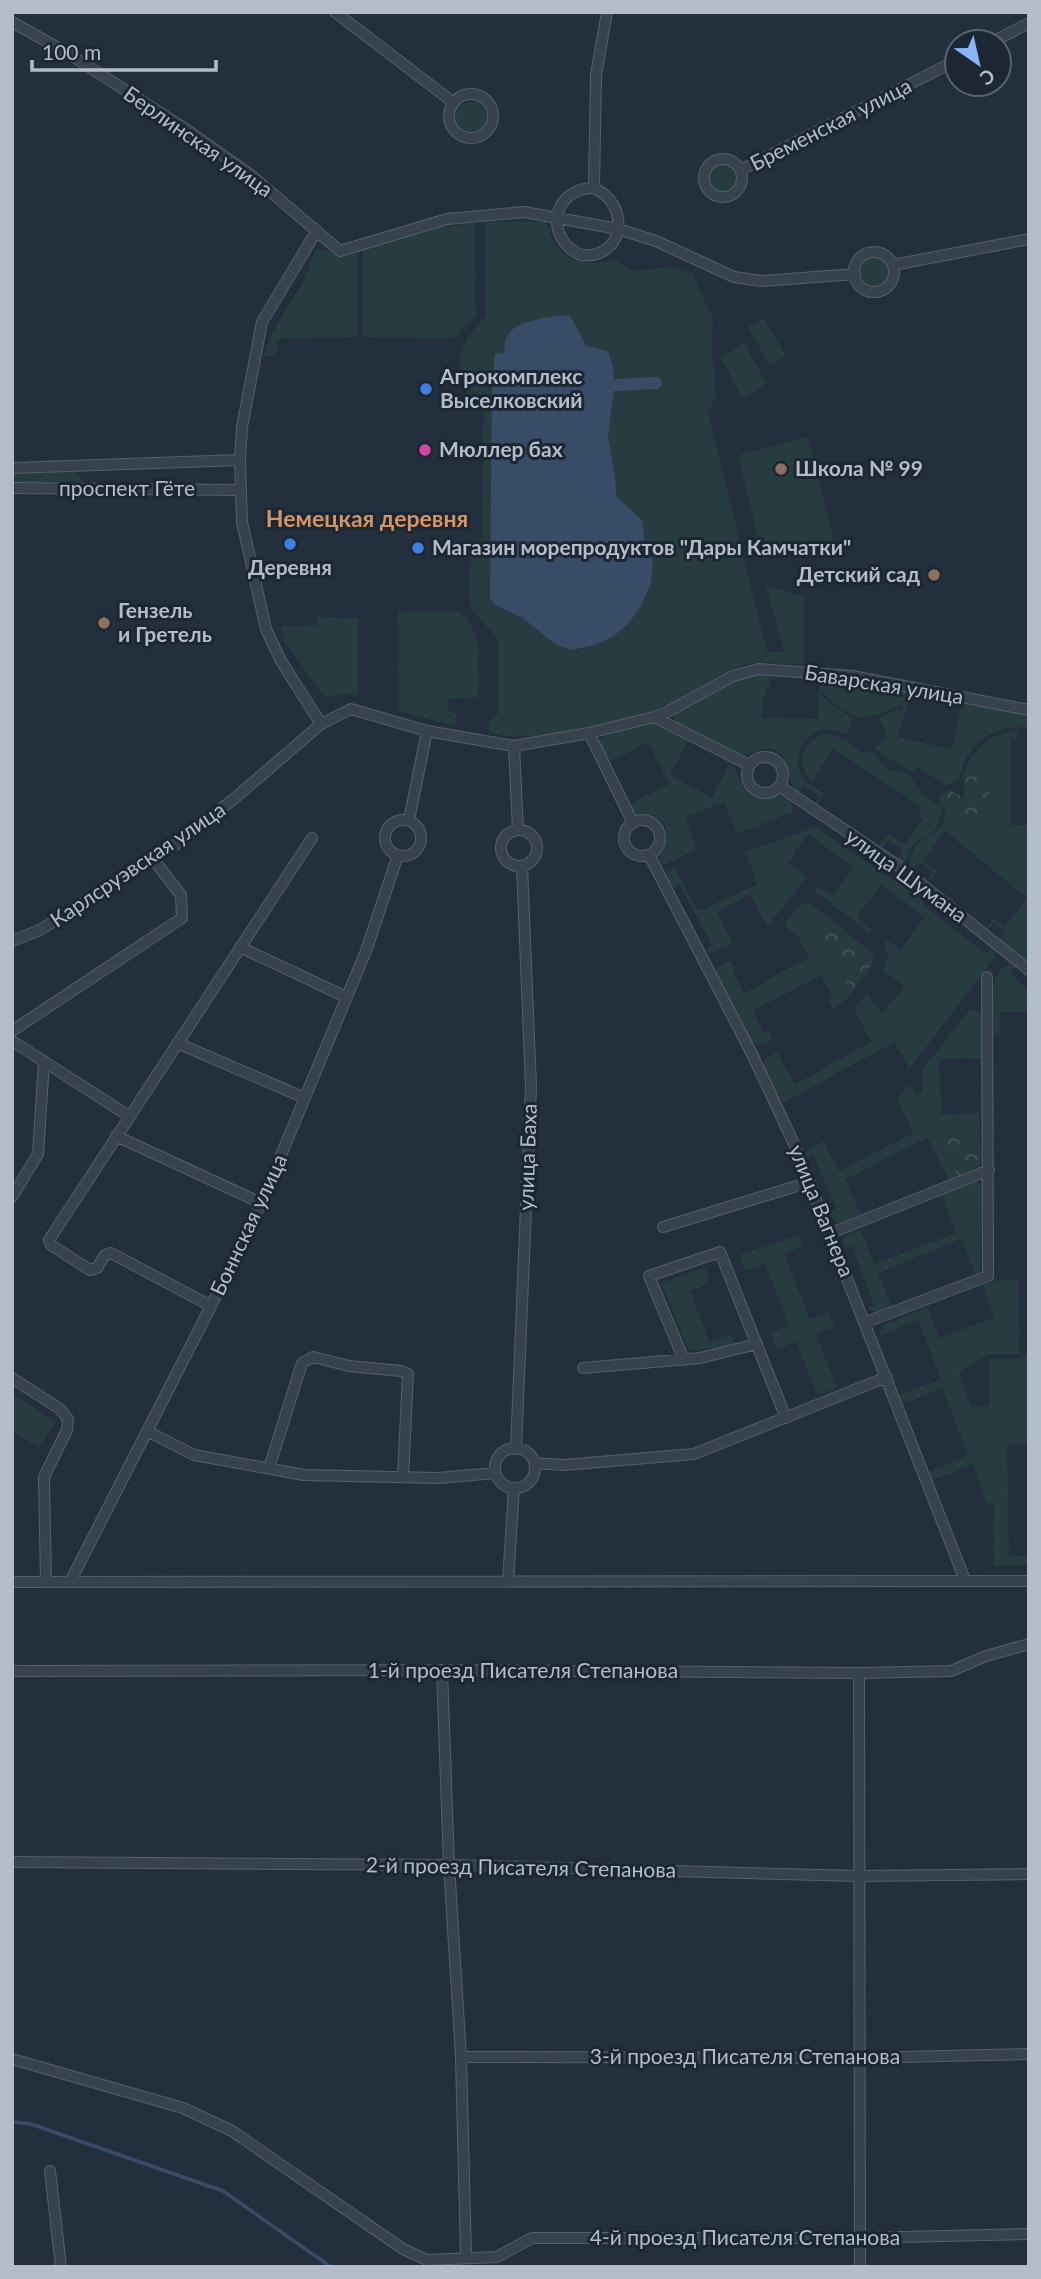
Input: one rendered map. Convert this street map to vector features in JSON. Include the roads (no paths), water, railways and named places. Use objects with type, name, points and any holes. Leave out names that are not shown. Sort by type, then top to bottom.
[{"type":"street","points":[[335,12],[454,103]]},
{"type":"street","points":[[594,188],[596,75],[607,12]]},
{"type":"street","name":"Берлинская улица","points":[[12,22],[69,54],[184,128],[252,176],[340,251],[447,219],[524,212],[557,218]]},
{"type":"street","points":[[1013,31],[1029,23]]},
{"type":"street","name":"Бременская улица","points":[[741,170],[943,67]]},
{"type":"street","points":[[470,94],[485,99],[493,117],[489,129],[474,138],[458,134],[449,119],[454,103],[470,94]]},
{"type":"street","points":[[594,188],[609,197],[615,207],[619,220],[618,229],[616,237],[606,249],[581,255],[562,241],[558,233],[557,218],[569,195],[576,190],[594,188]]},
{"type":"street","points":[[557,218],[618,229],[656,241],[734,276],[761,281],[855,274]]},
{"type":"street","points":[[316,232],[262,321],[242,428],[240,460],[242,522],[266,629],[281,661],[321,724]]},
{"type":"street","points":[[893,265],[1029,239]]},
{"type":"street","points":[[867,253],[886,255],[893,265],[892,281],[878,291],[863,288],[855,274],[858,261],[867,253]]},
{"type":"street","name":"проспект Гёте","points":[[12,468],[240,460]]},
{"type":"street","name":"проспект Гёте","points":[[12,488],[241,490]]},
{"type":"street","name":"Баварская улица","points":[[321,724],[351,709],[427,731],[514,746],[589,733],[654,717],[733,676],[759,668],[852,676],[1029,710]]},
{"type":"street","points":[[654,717],[749,765]]},
{"type":"street","name":"Карлсруэвская улица","points":[[12,941],[40,930],[153,859],[235,798],[321,724]]},
{"type":"street","points":[[409,820],[427,731]]},
{"type":"street","points":[[589,733],[633,823]]},
{"type":"street","points":[[514,746],[518,830]]},
{"type":"street","points":[[764,757],[776,760],[783,775],[779,786],[769,793],[757,791],[748,783],[749,765],[764,757]]},
{"type":"street","name":"улица Шумана","points":[[779,786],[900,867],[1029,970]]},
{"type":"street","points":[[409,820],[421,832],[420,844],[410,854],[398,855],[387,846],[386,834],[394,822],[409,820]]},
{"type":"street","points":[[648,821],[657,827],[660,833],[659,844],[649,855],[635,854],[626,846],[625,834],[633,823],[648,821]]},
{"type":"street","points":[[518,830],[529,833],[537,849],[533,860],[522,866],[506,861],[501,850],[503,838],[509,832],[518,830]]},
{"type":"street","points":[[211,1306],[111,1253],[105,1255],[97,1268],[90,1270],[51,1245],[49,1240],[312,838]]},
{"type":"street","name":"Боннская улица","points":[[70,1582],[261,1203],[366,951],[398,855]]},
{"type":"street","name":"улица Вагнера","points":[[649,855],[753,1056],[810,1182],[965,1580]]},
{"type":"street","points":[[12,1031],[182,918],[181,895],[153,859]]},
{"type":"street","name":"улица Баха","points":[[516,1449],[531,1087],[522,866]]},
{"type":"street","points":[[240,947],[346,997]]},
{"type":"street","points":[[866,1322],[988,1276],[987,977]]},
{"type":"street","points":[[12,1041],[129,1116]]},
{"type":"street","points":[[177,1042],[305,1098]]},
{"type":"street","points":[[12,1197],[38,1154],[44,1061]]},
{"type":"street","points":[[116,1136],[261,1203]]},
{"type":"street","points":[[831,1233],[989,1170]]},
{"type":"street","points":[[663,1227],[810,1182]]},
{"type":"street","points":[[684,1360],[649,1276],[720,1252],[786,1418]]},
{"type":"street","points":[[583,1368],[701,1359],[757,1344]]},
{"type":"street","points":[[269,1468],[302,1363],[313,1357],[349,1366],[405,1371],[408,1374],[402,1477]]},
{"type":"street","points":[[534,1464],[564,1465],[694,1454],[887,1377]]},
{"type":"street","points":[[12,1378],[60,1409],[68,1419],[66,1430],[44,1477],[46,1582]]},
{"type":"street","points":[[147,1431],[194,1455],[304,1475],[438,1478],[496,1474]]},
{"type":"street","points":[[510,1449],[528,1453],[534,1464],[535,1470],[526,1485],[514,1488],[503,1484],[496,1474],[495,1467],[500,1456],[510,1449]]},
{"type":"street","points":[[508,1582],[514,1488]]},
{"type":"street","points":[[12,1582],[1029,1581]]},
{"type":"street","name":"1-й проезд Писателя Степанова","points":[[12,1671],[951,1671],[986,1656],[1029,1644]]},
{"type":"street","points":[[12,2059],[183,2108],[232,2130],[403,2249],[427,2260],[466,2258],[461,2057],[449,1866],[442,1670]]},
{"type":"street","points":[[859,1673],[860,2267]]},
{"type":"street","name":"2-й проезд Писателя Степанова","points":[[12,1861],[449,1866],[859,1876],[1029,1874]]},
{"type":"street","name":"3-й проезд Писателя Степанова","points":[[461,2057],[859,2058],[1029,2054]]},
{"type":"street","points":[[50,2171],[61,2267]]},
{"type":"street","name":"4-й проезд Писателя Степанова","points":[[466,2258],[497,2257],[532,2238],[859,2238],[1029,2234]]},
{"type":"water","points":[[570,315],[586,346],[608,351],[613,367],[614,390],[608,437],[616,496],[642,520],[645,543],[653,561],[651,583],[641,606],[629,623],[614,636],[595,645],[571,650],[555,644],[523,618],[497,606],[490,599],[492,386],[495,354],[504,353],[507,336],[518,326],[536,320]]},
{"type":"waterway","points":[[614,385],[656,383]]},
{"type":"waterway","points":[[12,2122],[31,2124],[223,2191],[331,2267]]},
{"type":"place","name":"Агрокомплекс Выселковский","points":[[426,389]]},
{"type":"place","name":"Мюллер бах","points":[[425,450]]},
{"type":"place","name":"Школа № 99","points":[[781,469]]},
{"type":"place","name":"Деревня","points":[[290,544]]},
{"type":"place","name":"Магазин морепродуктов \"Дары Камчатки\"","points":[[418,548]]},
{"type":"place","name":"Детский сад","points":[[934,575]]},
{"type":"place","name":"Гензель и Гретель","points":[[104,623]]},
{"type":"district","name":"Немецкая деревня","points":[[367,519]]}]
